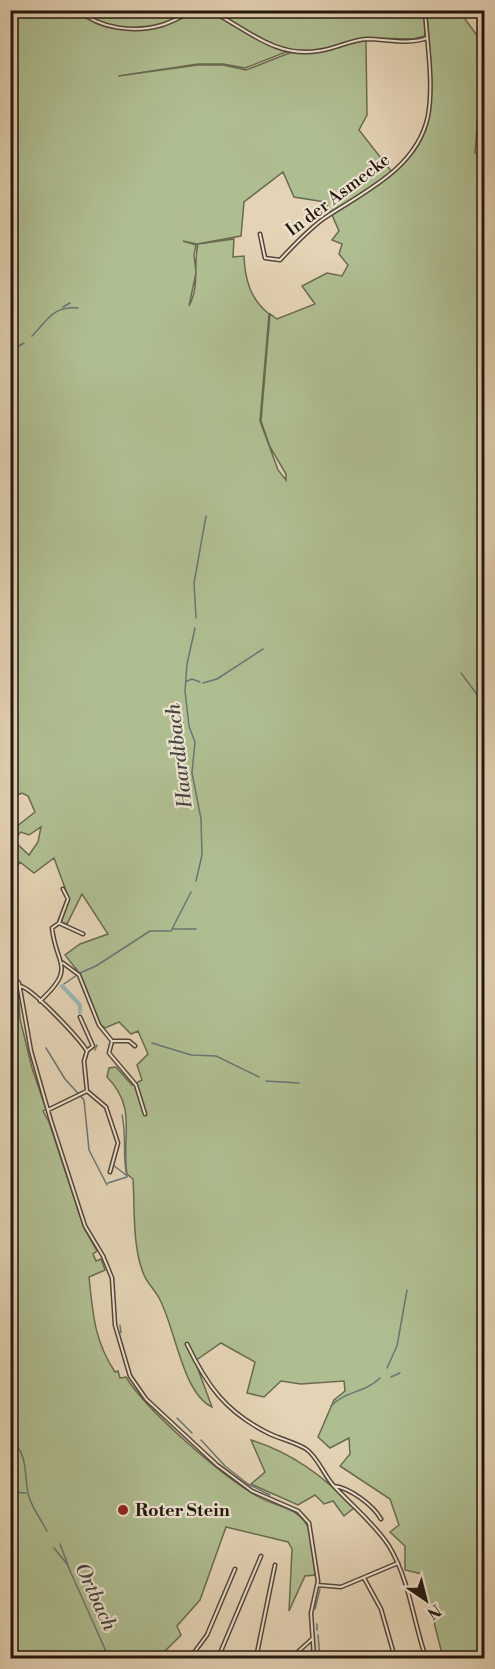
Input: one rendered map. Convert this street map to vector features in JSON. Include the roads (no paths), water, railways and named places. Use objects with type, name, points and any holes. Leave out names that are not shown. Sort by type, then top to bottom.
[{"type":"street","points":[[78,10],[94,21],[126,28],[162,25],[197,10]]},
{"type":"street","points":[[209,10],[258,41],[291,51],[317,52],[366,39],[427,38]]},
{"type":"street","name":"In der Asmecke","points":[[260,234],[265,258],[280,260],[313,227],[393,173],[406,159],[428,117],[425,10]]},
{"type":"street","points":[[10,825],[14,836],[10,842]]},
{"type":"street","points":[[40,1001],[58,985],[63,963],[51,930],[59,923],[68,899],[63,889]]},
{"type":"street","points":[[59,923],[83,934]]},
{"type":"street","points":[[63,963],[79,975],[99,1025],[112,1041]]},
{"type":"street","points":[[10,974],[20,986],[40,1001],[87,1051]]},
{"type":"street","points":[[20,986],[23,1017],[48,1110],[85,1226],[98,1247],[112,1278],[116,1325],[133,1383],[146,1399],[223,1470],[252,1491],[293,1509],[304,1517],[312,1531],[317,1585],[311,1609],[314,1659]]},
{"type":"street","points":[[80,1017],[93,1046],[87,1051],[84,1060],[87,1090],[106,1107],[118,1143],[110,1172]]},
{"type":"street","points":[[112,1041],[129,1041],[135,1046]]},
{"type":"street","points":[[112,1041],[109,1053],[136,1084],[145,1114]]},
{"type":"street","points":[[48,1110],[87,1090]]},
{"type":"street","points":[[187,1344],[207,1380],[230,1409],[264,1431],[305,1449],[334,1486],[384,1539],[398,1563],[414,1609],[426,1659]]},
{"type":"street","points":[[334,1486],[365,1502],[376,1510],[381,1519]]},
{"type":"street","points":[[219,1658],[261,1556]]},
{"type":"street","points":[[317,1585],[340,1587],[398,1563]]},
{"type":"street","points":[[256,1659],[263,1615],[275,1565]]},
{"type":"street","points":[[190,1659],[207,1635],[235,1569]]},
{"type":"street","points":[[364,1578],[381,1609],[395,1659]]},
{"type":"street","points":[[291,1659],[312,1639]]},
{"type":"waterway","points":[[63,307],[70,303]]},
{"type":"waterway","points":[[32,336],[51,315],[62,309],[78,308]]},
{"type":"waterway","points":[[10,351],[24,343]]},
{"type":"waterway","name":"Haardtbach","points":[[196,618],[194,583],[206,516]]},
{"type":"waterway","name":"Haardtbach","points":[[195,628],[187,664],[185,691],[189,726],[195,742],[192,773],[201,819],[202,855],[196,881]]},
{"type":"waterway","points":[[203,683],[217,679],[263,649]]},
{"type":"waterway","points":[[461,673],[484,704]]},
{"type":"waterway","points":[[187,681],[192,679],[200,682]]},
{"type":"waterway","name":"Haardtbach","points":[[80,973],[96,966],[150,931],[171,931],[191,892]]},
{"type":"waterway","points":[[173,929],[196,929]]},
{"type":"waterway","points":[[10,931],[14,935]]},
{"type":"waterway","name":"Haardtbach","points":[[64,984],[77,975]]},
{"type":"waterway","points":[[10,977],[16,982]]},
{"type":"waterway","points":[[62,986],[80,1005],[80,1012]]},
{"type":"waterway","points":[[152,1043],[191,1055],[216,1056],[259,1077]]},
{"type":"waterway","points":[[95,1050],[97,1045]]},
{"type":"waterway","points":[[46,1048],[65,1079],[84,1100],[89,1150],[107,1185]]},
{"type":"waterway","points":[[266,1081],[299,1083]]},
{"type":"waterway","points":[[108,1183],[127,1177],[122,1115]]},
{"type":"waterway","points":[[113,1165],[126,1175]]},
{"type":"waterway","points":[[387,1368],[397,1346],[407,1290]]},
{"type":"waterway","points":[[120,1325],[121,1333]]},
{"type":"waterway","points":[[391,1377],[400,1373]]},
{"type":"waterway","points":[[331,1406],[342,1397],[368,1387],[380,1378]]},
{"type":"waterway","points":[[177,1418],[192,1433]]},
{"type":"waterway","points":[[201,1440],[225,1466],[248,1484],[270,1495]]},
{"type":"waterway","name":"Ortbach","points":[[10,1441],[21,1452],[29,1497],[47,1531]]},
{"type":"waterway","points":[[10,1492],[26,1493]]},
{"type":"waterway","name":"Ortbach","points":[[60,1544],[68,1565]]},
{"type":"waterway","name":"Ortbach","points":[[54,1548],[67,1564],[109,1658]]},
{"type":"waterway","points":[[315,1609],[320,1589]]},
{"type":"waterway","points":[[317,1624],[317,1630]]},
{"type":"waterway","points":[[318,1635],[320,1658]]},
{"type":"place","name":"Roter Stein","points":[[123,1510]]}]
